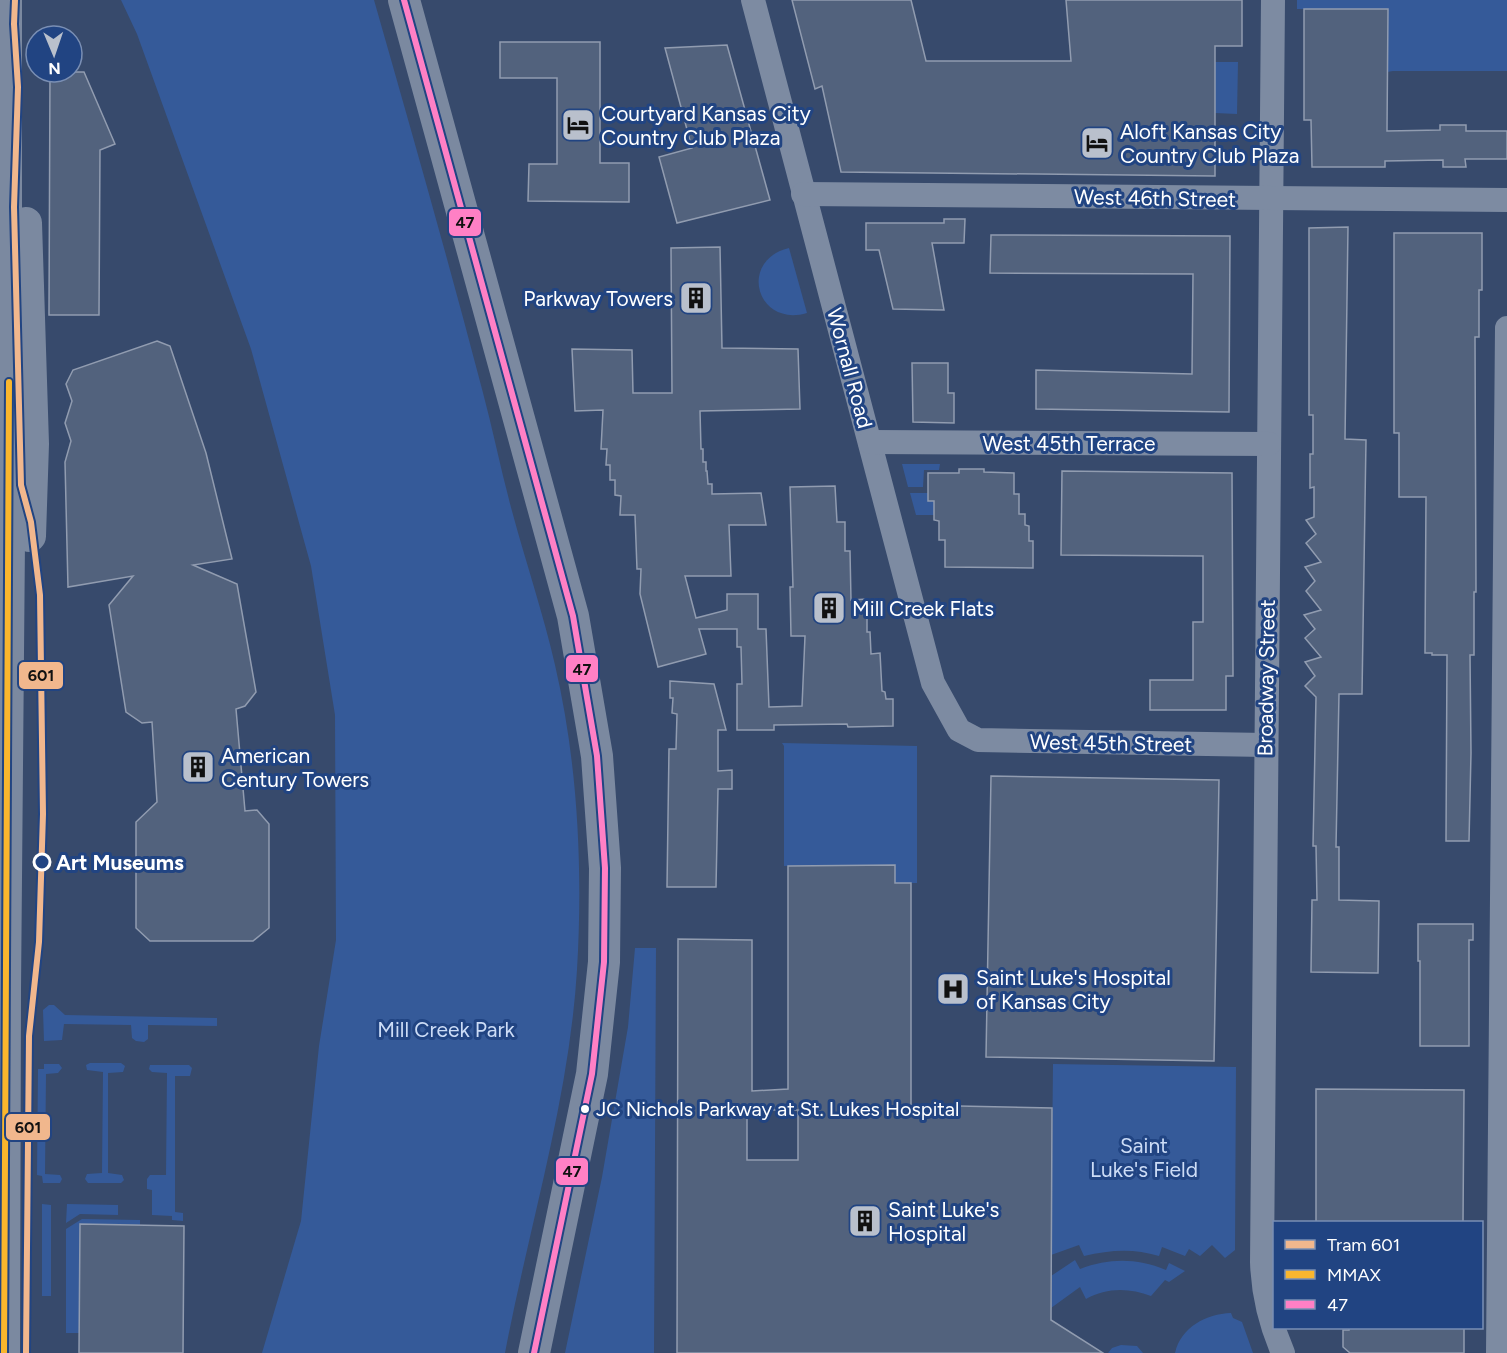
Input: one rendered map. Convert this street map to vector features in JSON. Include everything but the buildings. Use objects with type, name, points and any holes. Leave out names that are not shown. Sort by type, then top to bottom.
[{"type":"main road","points":[[4,1353],[3,781],[10,428],[3,56],[6,0]]},
{"type":"main road","points":[[8,615],[26,580],[33,444],[25,200],[27,0]]},
{"type":"main road","points":[[404,0],[573,616],[597,756],[605,868],[604,962],[592,1074],[534,1353]]},
{"type":"street","name":"Wornall Road","points":[[753,0],[933,683],[959,730]]},
{"type":"street","name":"Broadway Street","points":[[1273,0],[1262,1262],[1263,1289],[1270,1323],[1283,1353]]},
{"type":"street","name":"West 46th Street","points":[[803,194],[1507,200]]},
{"type":"street","points":[[1498,1353],[1507,328]]},
{"type":"street","name":"West 45th Terrace","points":[[870,442],[1269,444]]},
{"type":"street","name":"West 45th Street","points":[[959,730],[978,740],[1266,744]]},
{"type":"green space","name":"Mill Creek Park","points":[[121,0],[374,0],[402,97],[550,646],[563,702],[574,778],[579,855],[579,932],[573,1019],[557,1115],[505,1353],[262,1353],[301,1221],[319,1046],[336,940],[335,715],[311,566],[251,349],[137,34]]},
{"type":"green space","points":[[1297,0],[1507,0],[1507,71],[1387,72],[1388,10],[1297,9]]},
{"type":"green space","points":[[1215,62],[1238,62],[1237,114],[1215,113]]},
{"type":"green space","points":[[789,248],[807,313],[789,315],[776,311],[765,302],[760,291],[759,278],[763,265],[773,255]]},
{"type":"green space","points":[[902,464],[940,464],[939,470],[924,470],[923,487],[908,487]]},
{"type":"green space","points":[[910,493],[928,493],[928,501],[934,501],[934,515],[916,515]]},
{"type":"green space","points":[[782,743],[917,746],[917,883],[895,883],[895,865],[784,866],[784,746]]},
{"type":"green space","points":[[635,948],[656,948],[654,1353],[565,1353],[602,1177],[628,1027]]},
{"type":"green space","points":[[49,1005],[54,1005],[65,1015],[217,1018],[217,1026],[148,1025],[148,1039],[144,1042],[132,1038],[131,1025],[64,1024],[62,1040],[44,1041],[43,1010]]},
{"type":"green space","points":[[121,1063],[125,1066],[123,1072],[108,1073],[108,1173],[122,1175],[124,1180],[121,1183],[88,1183],[85,1179],[87,1174],[102,1173],[103,1072],[87,1070],[86,1065]]},
{"type":"green space","points":[[44,1064],[59,1064],[62,1068],[58,1073],[46,1074],[45,1174],[60,1175],[62,1179],[60,1183],[43,1183],[42,1176],[37,1175],[38,1069],[44,1069]]},
{"type":"green space","name":"Saint Luke's Field","points":[[1053,1064],[1236,1067],[1235,1250],[1225,1258],[1212,1245],[1200,1256],[1189,1249],[1185,1256],[1162,1247],[1159,1256],[1122,1251],[1084,1256],[1079,1245],[1051,1255]]},
{"type":"green space","points":[[150,1065],[189,1065],[192,1068],[190,1076],[175,1076],[175,1212],[183,1213],[183,1221],[172,1220],[172,1216],[152,1215],[152,1190],[147,1189],[147,1179],[150,1175],[166,1175],[167,1073],[152,1072],[149,1069]]},
{"type":"green space","points":[[42,1204],[51,1205],[51,1296],[42,1296]]},
{"type":"green space","points":[[67,1204],[118,1205],[118,1215],[80,1214],[66,1223]]},
{"type":"green space","points":[[82,1219],[140,1220],[140,1225],[80,1224],[79,1333],[66,1333],[66,1229]]},
{"type":"green space","points":[[1075,1260],[1080,1269],[1112,1261],[1123,1261],[1144,1263],[1166,1270],[1169,1263],[1185,1271],[1169,1282],[1165,1280],[1151,1296],[1135,1291],[1118,1290],[1102,1292],[1086,1299],[1080,1287],[1051,1308],[1051,1276]]},
{"type":"green space","points":[[1231,1313],[1233,1318],[1242,1322],[1253,1353],[1175,1353],[1183,1336],[1196,1324],[1213,1316]]},
{"type":"green space","points":[[1121,1345],[1137,1346],[1143,1353],[1108,1353],[1112,1348]]},
{"type":"tram line","name":"601","points":[[15,0],[14,24],[18,87],[14,207],[21,485],[31,522],[40,595],[43,814],[39,942],[29,1036],[26,1353]]},
{"type":"transit line","name":"47","points":[[404,0],[573,616],[597,756],[605,868],[604,962],[592,1074],[534,1353]]},
{"type":"transit line","name":"MMAX","points":[[4,1353],[9,382]]},
{"type":"place","name":"Courtyard Kansas City Country Club Plaza","points":[[578,125]]},
{"type":"place","name":"Aloft Kansas City Country Club Plaza","points":[[1097,143]]},
{"type":"place","name":"Parkway Towers","points":[[696,298]]},
{"type":"place","name":"Mill Creek Flats","points":[[829,608]]},
{"type":"place","name":"American Century Towers","points":[[198,767]]},
{"type":"place","name":"Art Museums","points":[[42,862]]},
{"type":"place","name":"Saint Luke's Hospital of Kansas City","points":[[953,989]]},
{"type":"place","name":"JC Nichols Parkway at St. Lukes Hospital","points":[[585,1109]]},
{"type":"place","name":"Saint Luke's Hospital","points":[[865,1221]]}]
